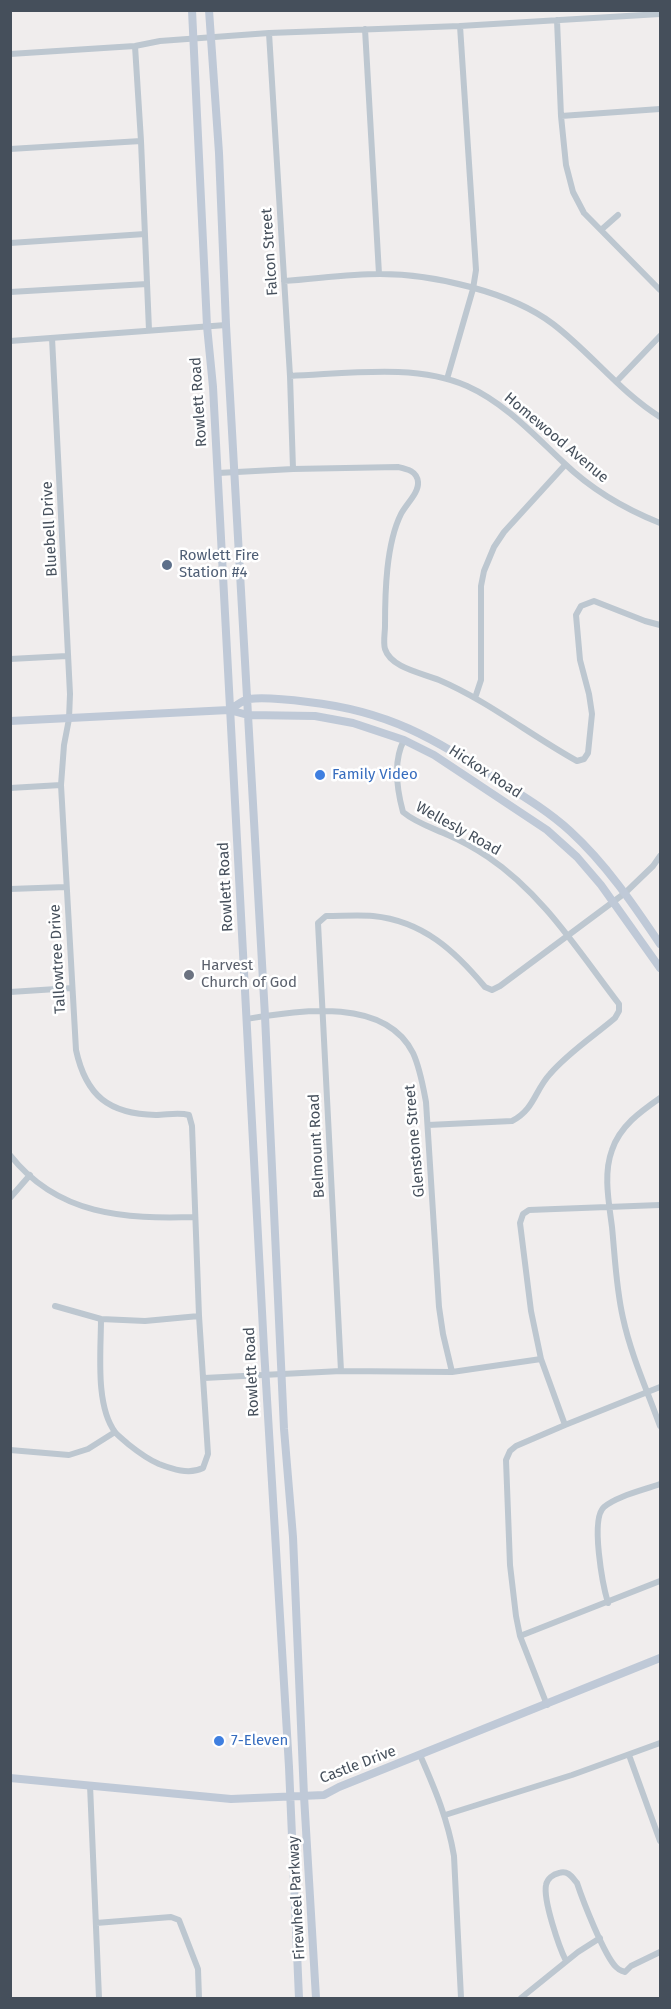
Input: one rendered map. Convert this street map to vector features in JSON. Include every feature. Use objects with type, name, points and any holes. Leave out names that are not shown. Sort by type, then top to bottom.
[{"type":"main road","name":"Rowlett Road","points":[[192,10],[207,326],[218,473],[290,1797]]},
{"type":"main road","name":"Rowlett Road","points":[[209,10],[219,153],[226,325],[265,1016],[282,1375],[293,1538],[304,1796]]},
{"type":"main road","name":"Hickox Road","points":[[230,710],[247,699],[293,700],[333,705],[394,721],[426,735],[553,817],[585,847],[625,893],[660,944]]},
{"type":"main road","points":[[330,718],[333,705]]},
{"type":"main road","name":"Hickox Road","points":[[10,721],[230,710],[248,715],[293,714],[330,718],[354,723],[404,740],[434,755],[547,830],[577,857],[614,902],[660,968]]},
{"type":"main road","points":[[275,1538],[293,1538]]},
{"type":"main road","name":"Castle Drive","points":[[10,1778],[206,1798],[324,1795],[660,1658]]},
{"type":"main road","name":"Firewheel Parkway","points":[[304,1796],[316,1998]]},
{"type":"main road","name":"Firewheel Parkway","points":[[290,1797],[301,1998]]},
{"type":"street","points":[[10,54],[135,46],[160,41],[269,33],[460,26],[660,14]]},
{"type":"street","points":[[558,20],[561,116],[566,165],[573,192],[584,213],[660,290]]},
{"type":"street","points":[[447,379],[473,289],[476,270],[460,26]]},
{"type":"street","points":[[365,29],[379,274]]},
{"type":"street","name":"Falcon Street","points":[[269,33],[290,376],[293,469]]},
{"type":"street","points":[[135,46],[149,330]]},
{"type":"street","points":[[561,116],[660,109]]},
{"type":"street","points":[[10,149],[141,141]]},
{"type":"street","points":[[601,230],[618,215]]},
{"type":"street","points":[[10,243],[145,234]]},
{"type":"street","points":[[284,281],[379,274],[411,276],[453,283],[529,309],[553,324],[634,398],[660,417]]},
{"type":"street","points":[[10,292],[147,284]]},
{"type":"street","points":[[10,341],[226,325]]},
{"type":"street","points":[[617,381],[660,336]]},
{"type":"street","name":"Bluebell Drive","points":[[52,338],[70,694],[69,719]]},
{"type":"street","name":"Homewood Avenue","points":[[290,376],[408,372],[447,379],[468,386],[500,405],[566,465],[604,494],[660,523]]},
{"type":"street","points":[[475,698],[481,680],[481,586],[484,571],[494,547],[504,532],[566,465]]},
{"type":"street","points":[[218,473],[293,469],[398,467],[409,469],[416,475],[418,483],[417,489],[401,515],[390,553],[385,612],[385,648],[389,657],[395,663],[475,698],[577,761],[584,759],[588,753],[592,714],[580,660],[576,615],[581,606],[594,601],[660,625]]},
{"type":"street","points":[[10,659],[67,656]]},
{"type":"street","name":"Tallowtree Drive","points":[[69,719],[64,745],[62,785],[72,988],[79,1063],[83,1076],[93,1092],[103,1102],[134,1114],[189,1114],[192,1126],[195,1217]]},
{"type":"street","name":"Wellesly Road","points":[[404,740],[399,749],[397,766],[403,812],[450,835],[512,875],[568,936],[619,1004],[619,1011],[615,1018],[549,1074],[529,1109],[520,1117],[512,1121],[428,1125]]},
{"type":"street","points":[[10,788],[62,785]]},
{"type":"street","points":[[568,936],[625,893],[660,856]]},
{"type":"street","points":[[10,889],[66,887]]},
{"type":"street","name":"Belmount Road","points":[[341,1371],[318,923],[326,916],[375,916],[410,926],[438,940],[450,949],[485,987],[492,990],[500,987],[568,936]]},
{"type":"street","points":[[10,992],[72,988]]},
{"type":"street","name":"Glenstone Street","points":[[246,1019],[322,1011],[364,1014],[385,1023],[404,1040],[413,1053],[422,1080],[428,1125],[439,1307],[452,1372]]},
{"type":"street","points":[[660,1098],[639,1112],[621,1131],[612,1150],[607,1172],[622,1316],[628,1339],[660,1426]]},
{"type":"street","points":[[10,1155],[54,1194],[92,1210],[138,1217],[195,1217],[208,1454],[203,1468],[196,1471],[184,1471],[151,1461],[138,1453],[115,1432],[106,1415],[102,1392],[101,1319]]},
{"type":"street","points":[[10,1198],[30,1175]]},
{"type":"street","points":[[565,1425],[541,1359],[531,1311],[520,1223],[523,1214],[529,1210],[660,1205]]},
{"type":"street","points":[[55,1306],[101,1319],[145,1321],[199,1316]]},
{"type":"street","points":[[204,1378],[341,1371],[452,1372],[541,1359]]},
{"type":"street","points":[[547,1705],[520,1636],[510,1565],[506,1460],[510,1451],[516,1446],[660,1387]]},
{"type":"street","points":[[10,1450],[69,1455],[88,1449],[115,1432]]},
{"type":"street","points":[[608,1603],[601,1566],[598,1521],[600,1512],[617,1500],[660,1484]]},
{"type":"street","points":[[520,1636],[660,1581]]},
{"type":"street","points":[[445,1815],[572,1775],[660,1743]]},
{"type":"street","points":[[420,1755],[445,1815],[454,1856],[461,1998]]},
{"type":"street","points":[[629,1755],[660,1841]]},
{"type":"street","points":[[90,1785],[99,1998]]},
{"type":"street","points":[[567,1961],[555,1933],[546,1892],[546,1883],[549,1878],[566,1872],[577,1883],[614,1966],[625,1971],[660,1952]]},
{"type":"street","points":[[96,1923],[171,1917],[180,1920],[198,1969],[199,1998]]},
{"type":"street","points":[[521,1998],[600,1938]]},
{"type":"place","name":"Rowlett Fire Station #4","points":[[167,565]]},
{"type":"place","name":"Family Video","points":[[320,775]]},
{"type":"place","name":"Harvest Church of God","points":[[189,975]]},
{"type":"place","name":"7-Eleven","points":[[219,1741]]}]
